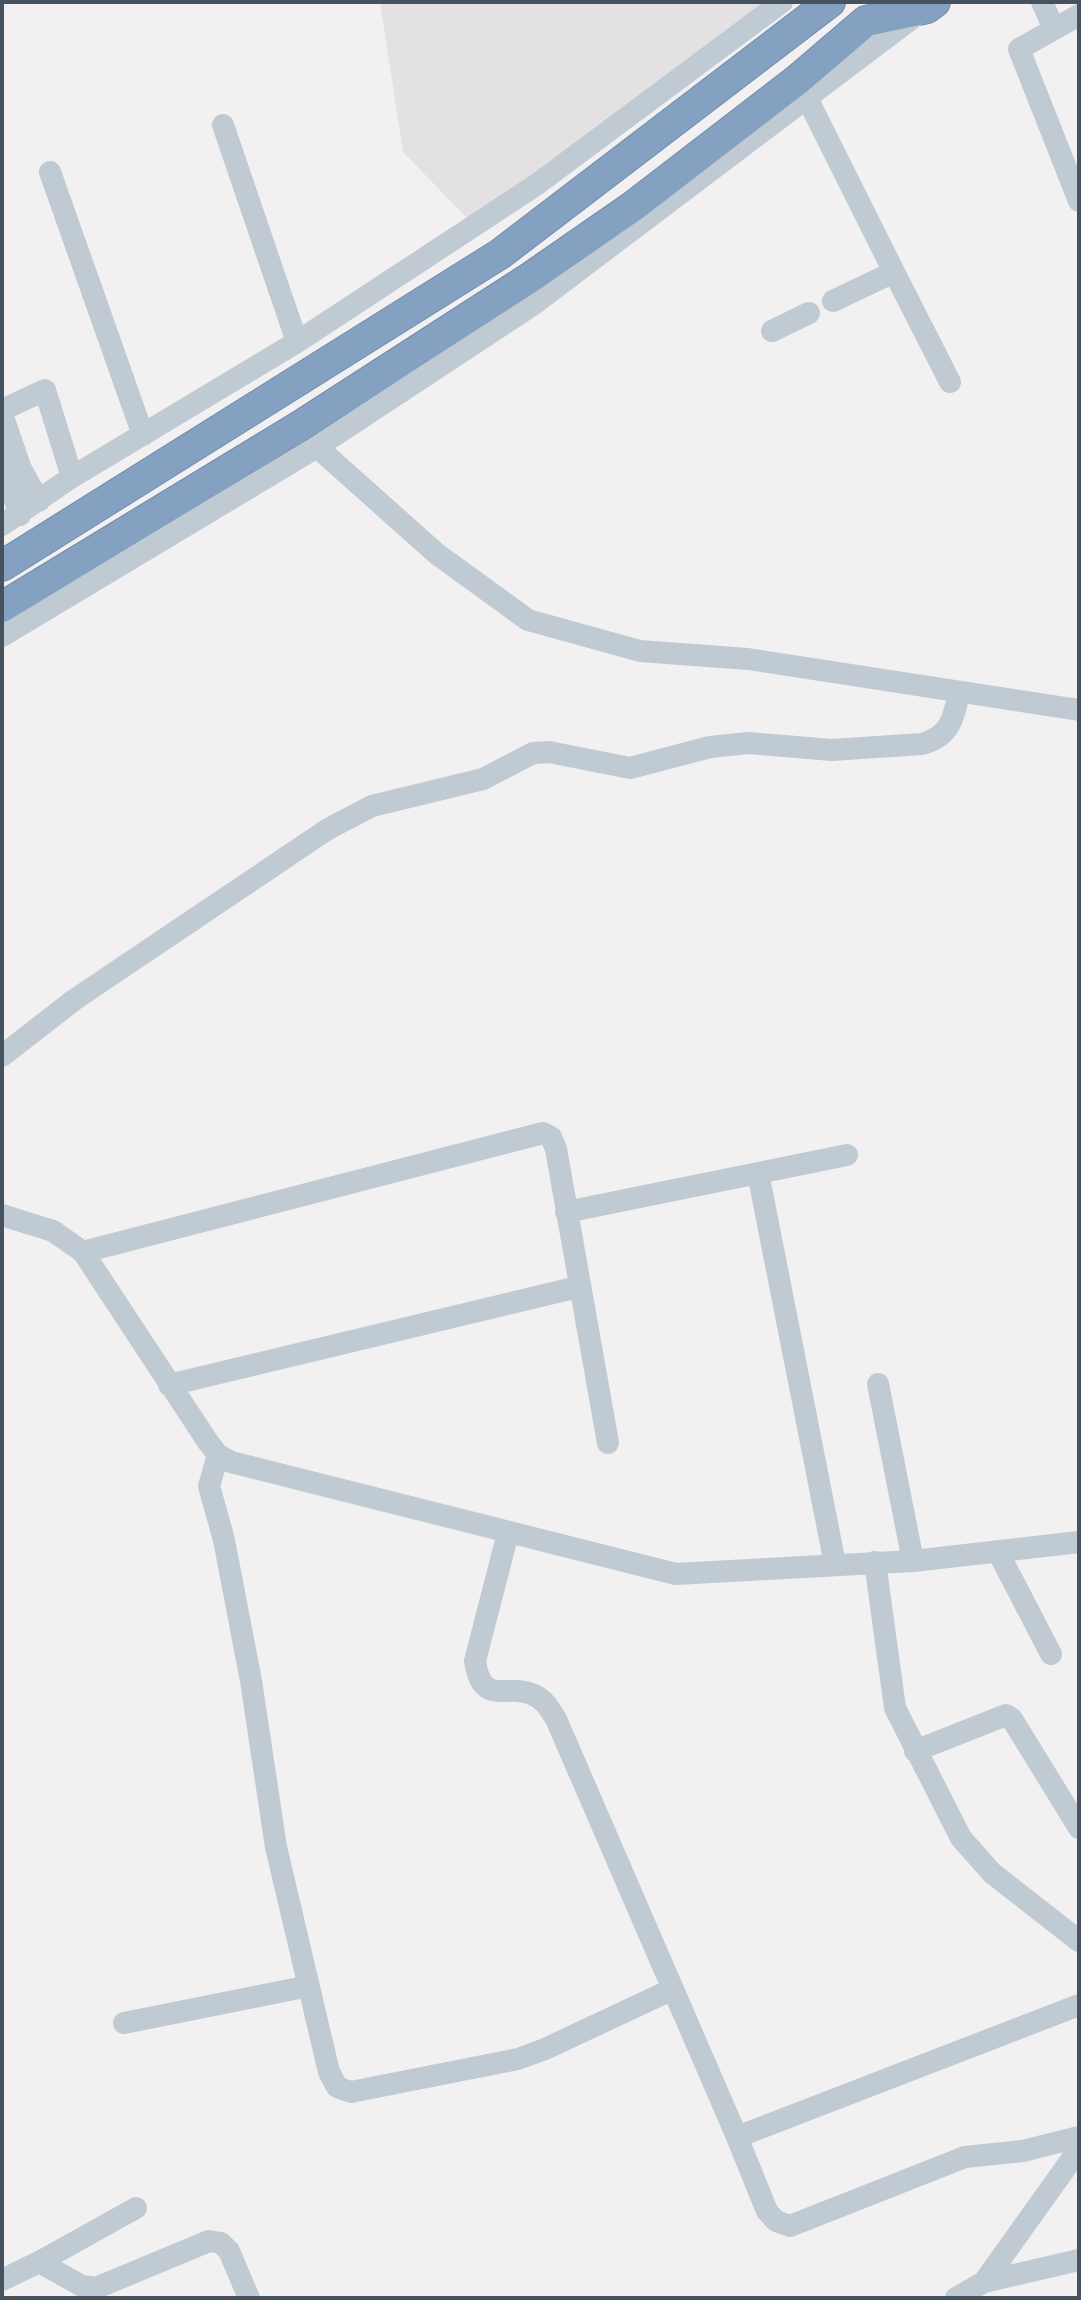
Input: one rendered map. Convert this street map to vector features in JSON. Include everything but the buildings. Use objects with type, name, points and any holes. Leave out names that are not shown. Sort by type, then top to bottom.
[{"type":"highway","points":[[2,566],[512,246],[830,2]]},
{"type":"highway","points":[[2,607],[300,426],[531,277],[632,207],[786,89],[866,21],[931,5]]},
{"type":"street","points":[[2,462],[11,520],[72,477],[297,342],[536,185],[782,2]]},
{"type":"street","points":[[1042,2],[1054,29]]},
{"type":"street","points":[[1074,2],[1079,14],[1019,49],[1079,201]]},
{"type":"street","points":[[2,636],[317,447],[534,304],[806,96],[931,5]]},
{"type":"street","points":[[806,96],[950,382]]},
{"type":"street","points":[[223,125],[297,342]]},
{"type":"street","points":[[50,172],[143,435]]},
{"type":"street","points":[[833,301],[894,272]]},
{"type":"street","points":[[772,331],[809,313]]},
{"type":"street","points":[[39,501],[21,469],[2,412],[45,390],[72,477]]},
{"type":"street","points":[[317,447],[437,554],[528,620],[640,651],[748,659],[919,688],[1079,710]]},
{"type":"street","points":[[2,1056],[74,1000],[328,829],[372,806],[483,779],[533,753],[549,752],[630,768],[710,747],[748,743],[832,750],[922,744],[935,740],[953,723],[959,693]]},
{"type":"street","points":[[83,1252],[534,1132],[551,1137],[556,1149],[608,1443]]},
{"type":"street","points":[[566,1212],[847,1155]]},
{"type":"street","points":[[758,1173],[835,1564]]},
{"type":"street","points":[[2,1215],[53,1231],[83,1252],[218,1455],[231,1462],[676,1574],[913,1561],[1079,1542]]},
{"type":"street","points":[[169,1385],[578,1287]]},
{"type":"street","points":[[878,1384],[913,1561]]},
{"type":"street","points":[[218,1455],[209,1486],[224,1540],[251,1681],[276,1847],[329,2072],[337,2087],[351,2092],[518,2059],[673,1989]]},
{"type":"street","points":[[508,1533],[475,1661],[477,1674],[484,1686],[494,1692],[532,1694],[551,1712],[767,2211],[776,2221],[790,2226],[965,2157],[1037,2149],[1079,2137]]},
{"type":"street","points":[[998,1552],[1051,1654]]},
{"type":"street","points":[[875,1562],[895,1708],[915,1751],[975,1857],[1079,1941]]},
{"type":"street","points":[[915,1751],[1006,1715],[1012,1719],[1079,1828]]},
{"type":"street","points":[[124,2023],[309,1986]]},
{"type":"street","points":[[737,2137],[1079,2005]]},
{"type":"street","points":[[984,2282],[1079,2149]]},
{"type":"street","points":[[2,2280],[136,2208]]},
{"type":"street","points":[[39,2262],[82,2286],[96,2288],[209,2241],[221,2243],[229,2251],[249,2298]]},
{"type":"street","points":[[956,2298],[984,2282],[1079,2260]]},
{"type":"shaded area","points":[[380,2],[766,2],[470,221],[403,152]]}]
